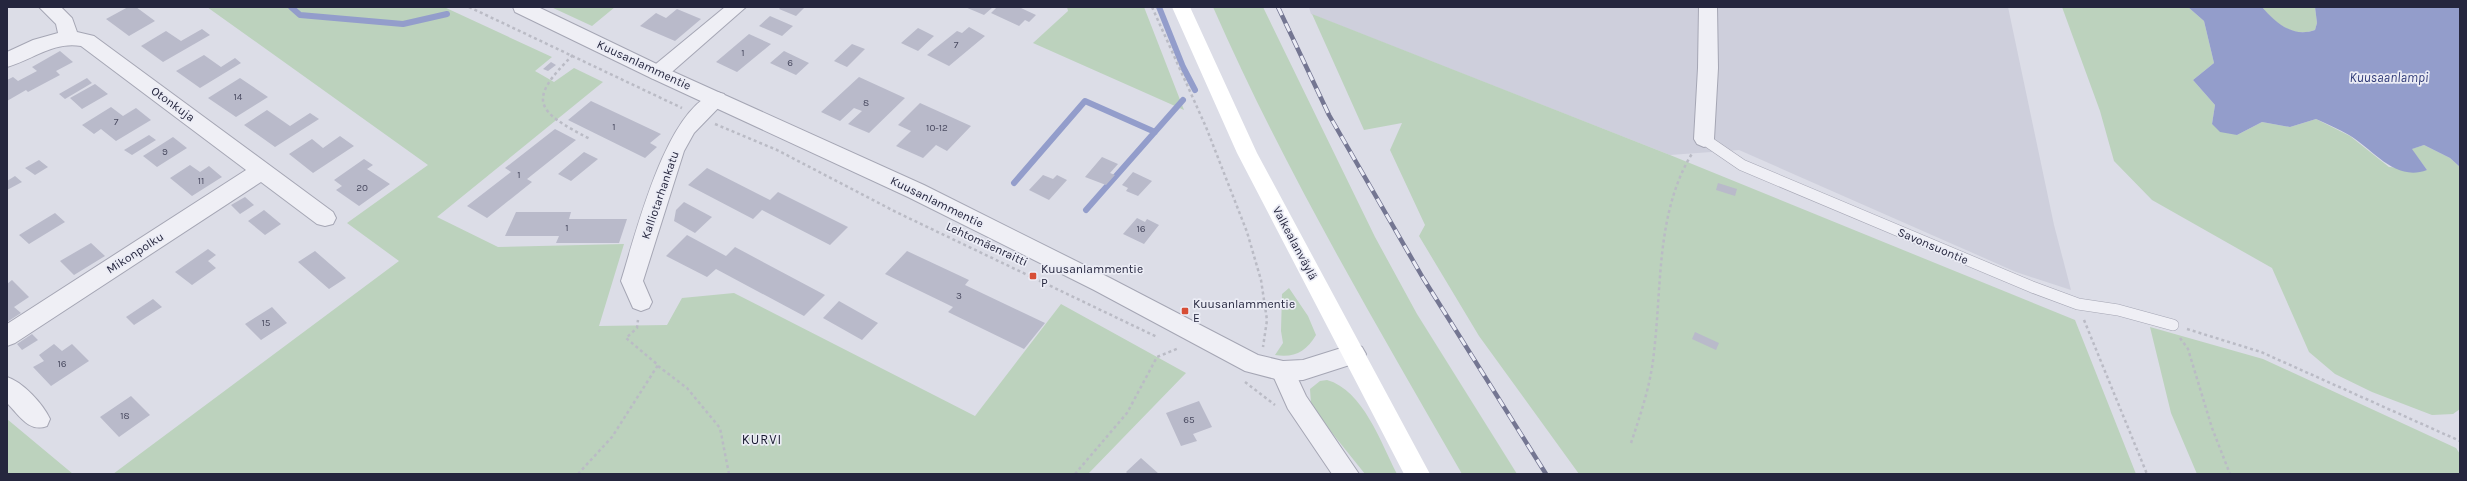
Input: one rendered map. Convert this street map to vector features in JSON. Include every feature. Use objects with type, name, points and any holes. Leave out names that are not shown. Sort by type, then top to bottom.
[{"type":"main road","name":"Valkealanväylä","points":[[1181,7],[1222,101],[1244,146],[1417,474]]},
{"type":"street","points":[[48,7],[65,20],[68,28],[68,37]]},
{"type":"street","name":"Kuusanlammentie","points":[[522,7],[658,73],[916,191],[1102,284],[1253,364],[1283,371],[1303,370],[1354,354]]},
{"type":"street","points":[[658,73],[737,7]]},
{"type":"street","points":[[1704,139],[1708,68],[1708,7]]},
{"type":"street","name":"Otonkuja","points":[[7,60],[40,45],[68,37],[87,41],[263,170],[325,218]]},
{"type":"street","name":"Kalliotarhankatu","points":[[641,302],[632,281],[674,151],[687,128],[717,100]]},
{"type":"street","name":"Mikonpolku","points":[[7,336],[263,170]]},
{"type":"street","points":[[1283,371],[1297,402],[1346,474]]},
{"type":"street","points":[[7,387],[38,419]]},
{"type":"lane","name":"Savonsuontie","points":[[1704,139],[1742,165],[2032,287],[2078,304],[2118,310],[2173,325]]},
{"type":"path","points":[[469,7],[685,110]]},
{"type":"path","points":[[1152,7],[1223,168],[1254,251],[1264,295],[1268,338],[1262,351]]},
{"type":"path","points":[[572,56],[558,69],[542,90],[542,102],[546,114],[590,139]]},
{"type":"path","name":"Lehtomäenraitti","points":[[708,121],[777,150],[896,212],[1158,338]]},
{"type":"path","points":[[1631,442],[1651,376],[1671,200],[1682,167],[1704,139]]},
{"type":"path","points":[[641,302],[637,328],[626,338],[687,388],[720,428],[729,474]]},
{"type":"path","points":[[2078,304],[2147,474]]},
{"type":"path","points":[[2173,325],[2261,352],[2460,441]]},
{"type":"path","points":[[2173,325],[2188,349],[2212,428],[2230,474]]},
{"type":"path","points":[[1172,345],[1186,352]]},
{"type":"path","points":[[1075,474],[1127,413],[1157,357],[1179,348]]},
{"type":"path","points":[[578,474],[612,437],[658,365]]},
{"type":"path","points":[[1238,378],[1279,408]]},
{"type":"shaded area","points":[[1309,7],[2008,7],[2054,225],[2071,290],[2016,272],[1739,150],[1670,155],[1311,14]]},
{"type":"green space","points":[[207,7],[444,7],[552,57],[535,71],[554,82],[574,68],[603,82],[437,217],[498,247],[624,244],[599,326],[667,325],[682,298],[734,293],[975,416],[1061,304],[1186,373],[1088,474],[113,474],[399,261],[347,223],[428,165]]},
{"type":"green space","points":[[551,7],[615,7],[592,26]]},
{"type":"green space","points":[[1067,7],[1144,7],[1184,110],[1033,43],[1068,11]]},
{"type":"green space","points":[[1213,7],[1263,7],[1375,237],[1417,314],[1517,474],[1462,474],[1363,302],[1300,186],[1269,127]]},
{"type":"green space","points":[[2062,7],[2188,7],[2204,21],[2214,63],[2193,80],[2215,105],[2212,124],[2237,135],[2262,122],[2290,127],[2316,119],[2350,136],[2389,167],[2427,170],[2411,149],[2424,145],[2450,158],[2460,167],[2460,409],[2453,414],[2432,415],[2372,392],[2335,374],[2309,352],[2272,268],[2152,200],[2114,161],[2100,111]]},
{"type":"green space","points":[[2262,7],[2315,7],[2317,23],[2315,30],[2307,32],[2292,31],[2279,24]]},
{"type":"green space","points":[[1312,14],[1670,155],[2075,320],[2136,474],[1579,474],[1479,336],[1419,236],[1425,225],[1390,150],[1402,123],[1364,130]]},
{"type":"green space","points":[[1289,288],[1308,316],[1316,335],[1304,350],[1288,356],[1275,355],[1283,343],[1281,331],[1282,294]]},
{"type":"green space","points":[[2150,327],[2263,359],[2456,448],[2460,454],[2460,474],[2197,474],[2171,413]]},
{"type":"green space","points":[[1327,380],[1340,386],[1361,406],[1370,419],[1397,474],[1365,474],[1316,413],[1311,404],[1310,389],[1320,381]]},
{"type":"green space","points":[[7,419],[73,474],[7,474]]},
{"type":"water","name":"Kuusaanlampi","points":[[2188,7],[2262,7],[2286,28],[2299,32],[2307,32],[2315,30],[2317,23],[2315,7],[2460,7],[2460,167],[2450,158],[2424,145],[2412,149],[2427,170],[2415,173],[2405,172],[2385,163],[2349,135],[2316,119],[2290,127],[2262,122],[2237,135],[2220,132],[2212,124],[2215,105],[2193,80],[2214,63],[2204,21]]},
{"type":"building","points":[[128,7],[136,7],[155,21],[129,36],[106,19]]},
{"type":"building","points":[[781,7],[805,7],[796,16],[779,9]]},
{"type":"building","points":[[965,7],[993,7],[984,15]]},
{"type":"building","points":[[997,7],[1023,7],[1021,8],[1036,15],[1029,22],[1025,20],[1019,26],[991,13]]},
{"type":"building","points":[[677,9],[701,19],[675,41],[640,26],[656,13],[666,18]]},
{"type":"building","points":[[770,16],[793,26],[782,36],[759,26]]},
{"type":"building","points":[[969,27],[985,36],[949,66],[927,55],[957,31],[962,33]]},
{"type":"building","points":[[918,28],[934,36],[918,51],[901,43]]},
{"type":"building","points":[[202,29],[210,35],[163,62],[141,46],[166,31],[181,41]]},
{"type":"building","points":[[749,34],[771,44],[737,72],[716,62]]},
{"type":"building","points":[[852,44],[865,49],[847,67],[834,61]]},
{"type":"building","points":[[60,51],[73,62],[56,71],[60,75],[28,92],[26,90],[7,101],[7,80],[13,77],[18,81],[37,71],[32,67]]},
{"type":"building","points":[[784,51],[809,63],[796,75],[770,63]]},
{"type":"building","points":[[204,55],[221,67],[235,58],[241,63],[200,88],[176,71]]},
{"type":"building","points":[[551,62],[556,65],[548,71],[543,69]]},
{"type":"building","points":[[859,77],[905,98],[869,133],[848,124],[862,111],[854,108],[840,121],[821,112]]},
{"type":"building","points":[[87,78],[92,83],[65,99],[59,94]]},
{"type":"building","points":[[240,78],[268,97],[236,117],[208,98]]},
{"type":"building","points":[[95,84],[108,94],[82,109],[70,98]]},
{"type":"building","points":[[591,101],[661,134],[650,143],[657,147],[645,158],[568,120]]},
{"type":"building","points":[[920,103],[971,126],[947,151],[936,145],[923,158],[896,146],[911,131],[898,125]]},
{"type":"building","points":[[111,107],[123,116],[136,108],[151,120],[116,141],[101,129],[94,134],[82,125]]},
{"type":"building","points":[[267,110],[290,126],[310,113],[319,119],[275,147],[244,125]]},
{"type":"building","points":[[555,129],[576,140],[527,179],[532,182],[487,218],[467,206],[511,172],[505,168]]},
{"type":"building","points":[[149,135],[156,140],[132,155],[124,150]]},
{"type":"building","points":[[340,136],[354,146],[313,173],[289,154],[312,139],[323,148]]},
{"type":"building","points":[[173,137],[187,148],[157,167],[143,156]]},
{"type":"building","points":[[584,152],[598,159],[571,181],[558,174]]},
{"type":"building","points":[[1102,157],[1118,164],[1110,173],[1115,175],[1106,185],[1085,177]]},
{"type":"building","points":[[364,159],[373,165],[367,169],[390,184],[359,206],[336,190],[342,186],[334,180]]},
{"type":"building","points":[[39,160],[48,167],[35,175],[25,168]]},
{"type":"building","points":[[190,165],[200,172],[209,166],[222,177],[192,196],[170,178]]},
{"type":"building","points":[[707,168],[770,200],[778,192],[848,227],[830,245],[762,210],[753,219],[688,185]]},
{"type":"building","points":[[1133,172],[1152,181],[1138,196],[1126,191],[1128,188],[1122,185]]},
{"type":"building","points":[[1043,175],[1053,179],[1057,175],[1067,180],[1049,200],[1029,190]]},
{"type":"building","points":[[15,176],[22,182],[7,190],[7,181]]},
{"type":"building","points":[[1718,183],[1737,189],[1735,196],[1716,190]]},
{"type":"building","points":[[245,197],[254,205],[240,214],[231,205]]},
{"type":"building","points":[[684,202],[712,217],[695,233],[674,221],[676,210]]},
{"type":"building","points":[[264,210],[281,224],[265,235],[248,221]]},
{"type":"building","points":[[516,212],[571,212],[569,219],[627,219],[619,243],[556,243],[559,236],[505,236]]},
{"type":"building","points":[[55,213],[65,222],[29,244],[19,235]]},
{"type":"building","points":[[1137,218],[1145,222],[1147,219],[1159,225],[1144,244],[1123,234]]},
{"type":"building","points":[[687,235],[726,256],[735,247],[825,295],[804,316],[716,269],[707,277],[666,256]]},
{"type":"building","points":[[91,243],[105,256],[74,275],[60,261]]},
{"type":"building","points":[[208,249],[216,255],[208,261],[216,268],[192,285],[175,272]]},
{"type":"building","points":[[315,251],[346,278],[329,289],[298,262]]},
{"type":"building","points":[[907,251],[969,280],[965,285],[1045,323],[1024,349],[948,312],[953,307],[885,274]]},
{"type":"building","points":[[12,280],[29,297],[14,307],[21,313],[7,322],[7,284]]},
{"type":"building","points":[[153,299],[162,307],[134,325],[126,317]]},
{"type":"building","points":[[839,301],[878,323],[862,340],[823,318]]},
{"type":"building","points":[[272,307],[287,323],[261,340],[245,324]]},
{"type":"building","points":[[1695,332],[1719,343],[1716,350],[1692,339]]},
{"type":"building","points":[[32,334],[38,340],[22,350],[17,344]]},
{"type":"building","points":[[54,344],[62,351],[72,344],[89,361],[51,386],[33,367],[44,361],[39,355]]},
{"type":"building","points":[[131,396],[150,415],[119,437],[100,417]]},
{"type":"building","points":[[1199,401],[1212,427],[1193,434],[1197,441],[1181,446],[1166,413]]},
{"type":"building","points":[[1141,458],[1159,474],[1128,474],[1126,472]]},
{"type":"waterway","points":[[291,7],[300,15],[403,24],[447,14]]},
{"type":"waterway","points":[[1159,7],[1183,67],[1195,90]]},
{"type":"waterway","points":[[1155,132],[1183,100]]},
{"type":"waterway","points":[[1014,183],[1085,101],[1155,132]]},
{"type":"waterway","points":[[1086,210],[1155,132]]},
{"type":"railway","points":[[1278,7],[1329,115],[1423,278],[1546,474]]},
{"type":"place","name":"Kuusanlammentie P","points":[[1033,276]]},
{"type":"place","name":"Kuusanlammentie E","points":[[1185,311]]},
{"type":"district","name":"KURVI","points":[[762,439]]}]
